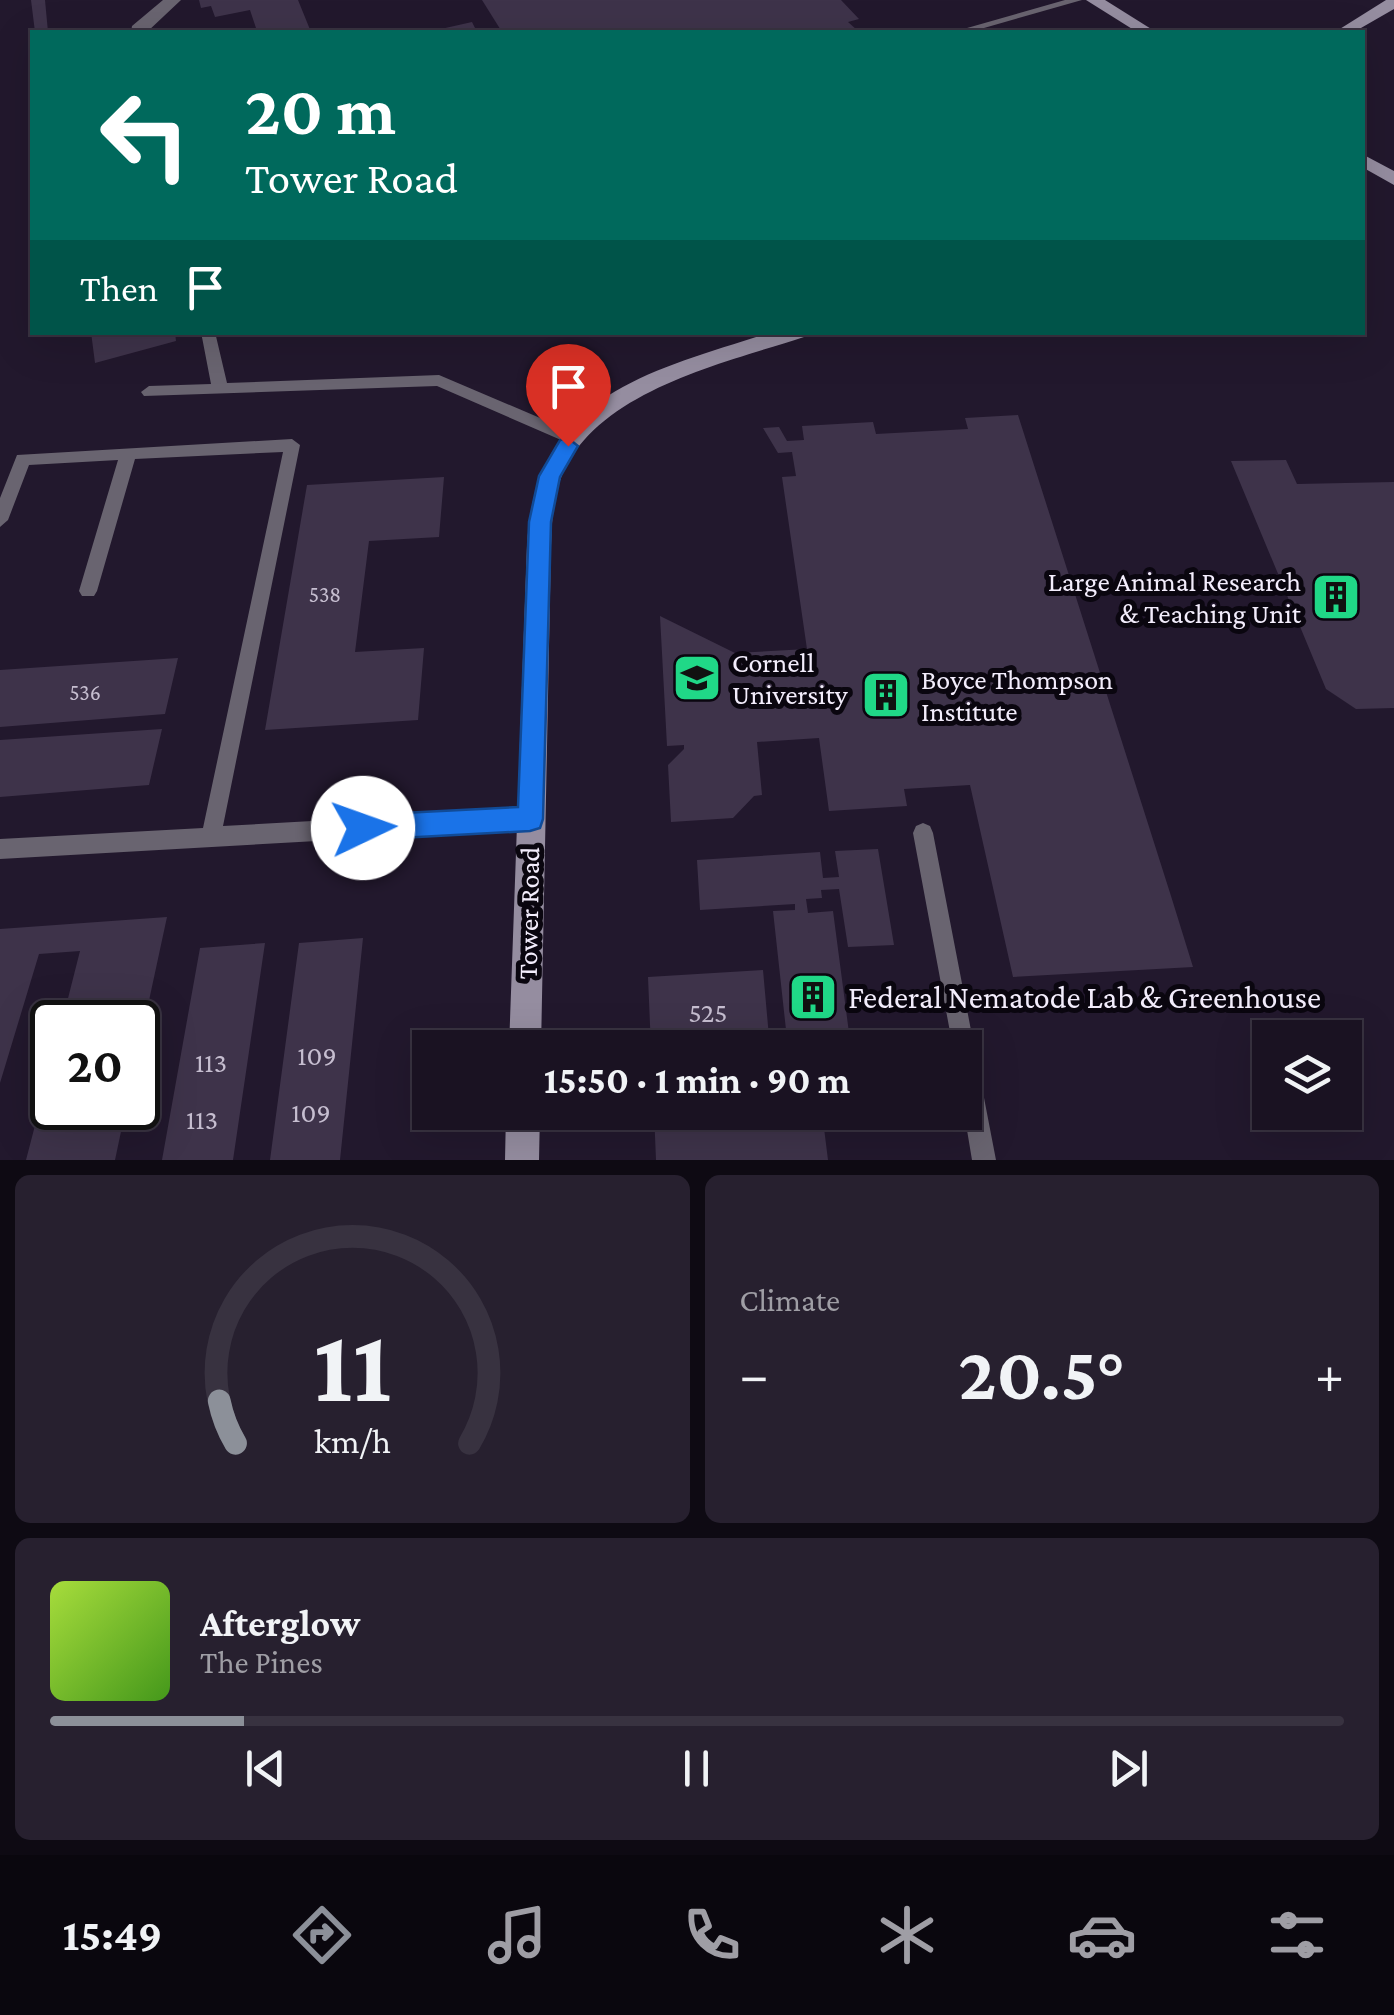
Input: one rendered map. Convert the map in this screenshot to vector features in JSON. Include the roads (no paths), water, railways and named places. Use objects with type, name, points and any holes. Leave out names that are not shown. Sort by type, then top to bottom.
[{"type":"street","points":[[138,30],[173,0]]},
{"type":"street","points":[[1094,0],[1145,30]]},
{"type":"street","points":[[1346,30],[1394,2]]},
{"type":"street","points":[[1365,161],[1394,179]]},
{"type":"street","name":"Tower Road","points":[[525,1030],[540,522],[550,476],[574,439],[624,396],[661,379],[789,335]]},
{"type":"street","points":[[522,1160],[523,1130]]},
{"type":"lane","points":[[966,30],[1077,0]]},
{"type":"lane","points":[[209,335],[220,388]]},
{"type":"lane","points":[[149,392],[438,380],[574,439]]},
{"type":"lane","points":[[0,520],[23,459],[292,445],[212,836]]},
{"type":"lane","points":[[88,591],[128,454]]},
{"type":"lane","points":[[0,849],[530,819]]},
{"type":"lane","points":[[923,833],[961,1030]]},
{"type":"lane","points":[[979,1130],[984,1160]]},
{"type":"place","name":"Large Animal Research & Teaching Unit","points":[[1336,597]]},
{"type":"place","name":"Cornell University","points":[[697,678]]},
{"type":"place","name":"Boyce Thompson Institute","points":[[886,695]]},
{"type":"place","name":"Federal Nematode Lab & Greenhouse","points":[[813,997]]}]
